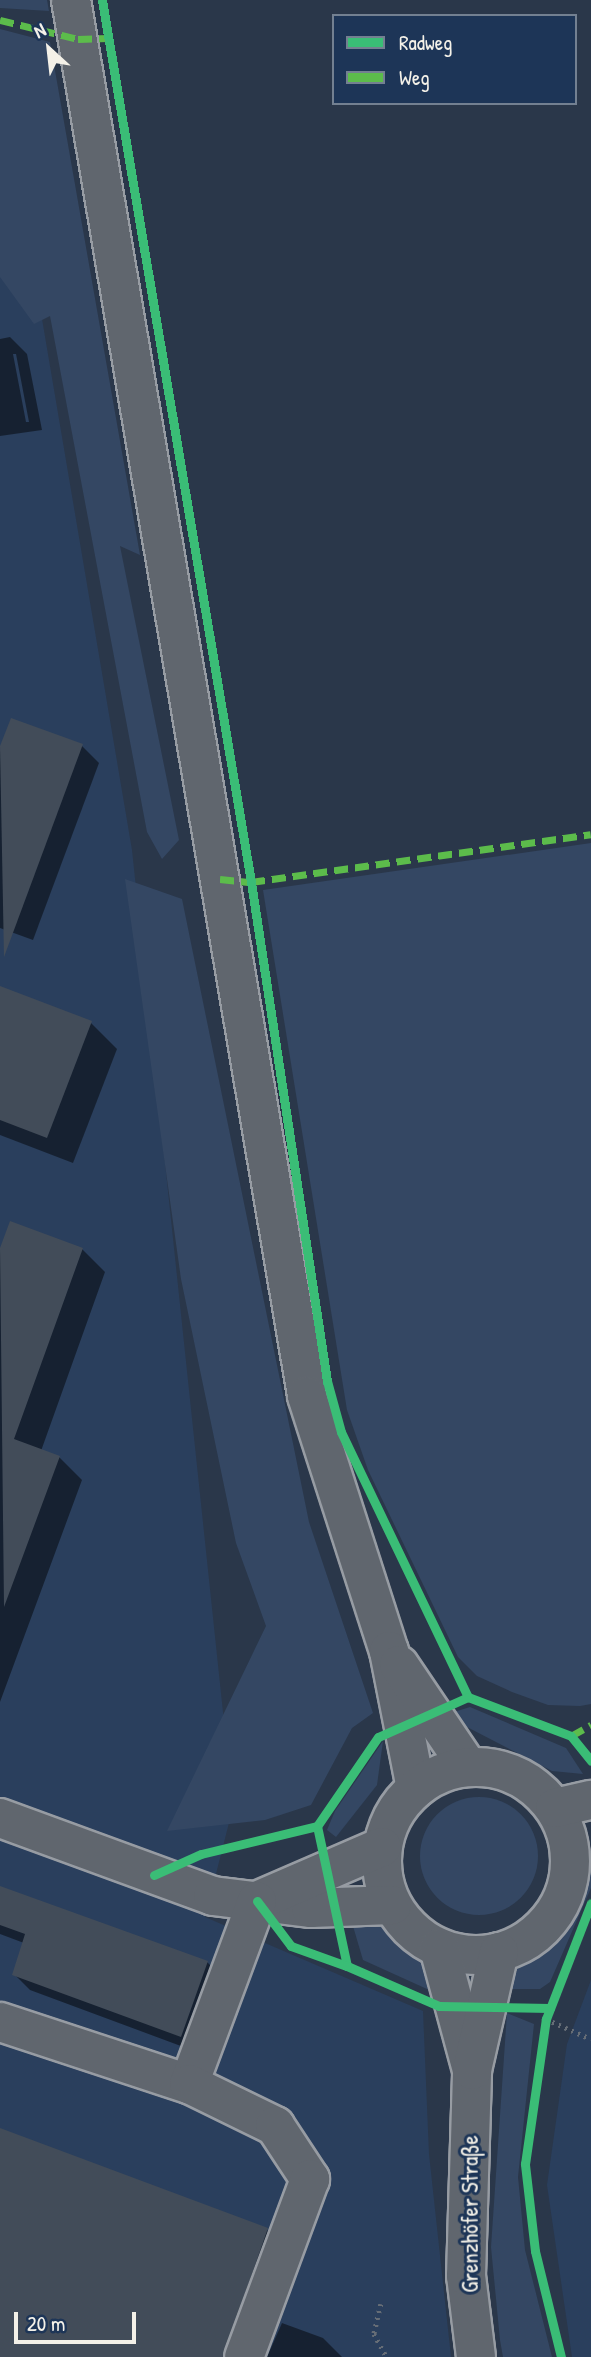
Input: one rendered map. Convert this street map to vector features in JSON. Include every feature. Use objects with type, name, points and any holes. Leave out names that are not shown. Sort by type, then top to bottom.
[{"type":"street","points":[[71,0],[307,1396],[389,1651],[416,1788]]},
{"type":"street","points":[[389,1651],[468,1767]]},
{"type":"street","points":[[468,1767],[517,1776],[555,1808],[581,1854],[551,1919],[528,1940],[499,1952],[439,1948],[413,1932],[392,1905],[383,1847],[401,1805],[416,1788],[468,1767]]},
{"type":"street","points":[[555,1808],[591,1800]]},
{"type":"street","points":[[0,1818],[213,1896],[311,1908],[392,1905]]},
{"type":"street","points":[[189,2084],[257,1901],[383,1847]]},
{"type":"street","name":"Grenzhöfer Straße","points":[[439,1948],[472,2070]]},
{"type":"street","name":"Grenzhöfer Straße","points":[[476,2357],[466,2276],[472,2070],[499,1952]]},
{"type":"street","points":[[0,2022],[189,2084],[275,2126],[310,2179],[244,2357]]},
{"type":"path","points":[[546,2020],[591,2039]]},
{"type":"path","points":[[381,2304],[374,2334],[387,2357]]},
{"type":"shaded area","points":[[0,0],[47,0],[49,11],[0,8]]},
{"type":"shaded area","points":[[0,29],[50,42],[140,555],[120,546],[179,840],[162,859],[147,832],[50,316],[34,324],[0,277]]},
{"type":"shaded area","points":[[0,71],[132,850],[233,1807],[205,1917],[423,2011],[429,2154],[451,2357],[0,2357]]},
{"type":"shaded area","points":[[591,843],[591,1704],[548,1705],[477,1676],[458,1657],[368,1470],[347,1410],[263,890]]},
{"type":"shaded area","points":[[125,879],[182,899],[309,1522],[373,1713],[352,1728],[311,1805],[265,1820],[167,1831],[266,1626],[236,1543],[181,1279]]},
{"type":"shaded area","points":[[470,1707],[566,1748],[583,1774],[552,1771],[467,1727],[454,1712]]},
{"type":"shaded area","points":[[383,1741],[377,1785],[336,1837],[327,1830],[335,1811]]},
{"type":"shaded area","points":[[479,1797],[502,1802],[521,1814],[533,1833],[538,1856],[533,1879],[521,1898],[502,1910],[479,1915],[456,1910],[437,1898],[425,1879],[420,1856],[425,1833],[437,1814],[456,1802]]},
{"type":"shaded area","points":[[591,1870],[591,1888],[550,1982],[540,1989],[511,1989],[517,1969],[572,1907]]},
{"type":"shaded area","points":[[350,1916],[394,1925],[434,1974],[438,1994],[363,1960]]},
{"type":"shaded area","points":[[591,1980],[591,2357],[572,2357],[547,2185],[567,2044]]},
{"type":"shaded area","points":[[507,2013],[534,2024],[518,2177],[525,2250],[552,2357],[503,2357],[500,2340],[491,2247]]},
{"type":"building","points":[[11,718],[83,744],[4,957],[0,746]]},
{"type":"building","points":[[0,986],[92,1021],[47,1138],[0,1120]]},
{"type":"building","points":[[10,1221],[83,1248],[14,1439],[60,1456],[4,1607],[0,1248]]},
{"type":"building","points":[[0,1886],[208,1961],[181,2037],[12,1975],[25,1934],[0,1925]]},
{"type":"building","points":[[0,2128],[268,2228],[223,2357],[0,2357]]},
{"type":"marked path","points":[[0,20],[78,39],[108,38]]},
{"type":"marked path","points":[[220,879],[251,882],[591,834]]},
{"type":"marked path","points":[[571,1736],[591,1725]]},
{"type":"cycle path","points":[[102,0],[251,882],[327,1381],[341,1432],[468,1697],[571,1736],[591,1761]]},
{"type":"cycle path","points":[[468,1697],[378,1737],[317,1826],[347,1966],[439,2006],[550,2008]]},
{"type":"cycle path","points":[[154,1875],[201,1854],[317,1826]]},
{"type":"cycle path","points":[[257,1901],[291,1946],[347,1966]]},
{"type":"cycle path","points":[[561,2357],[535,2251],[525,2164],[546,2019],[591,1903]]}]
